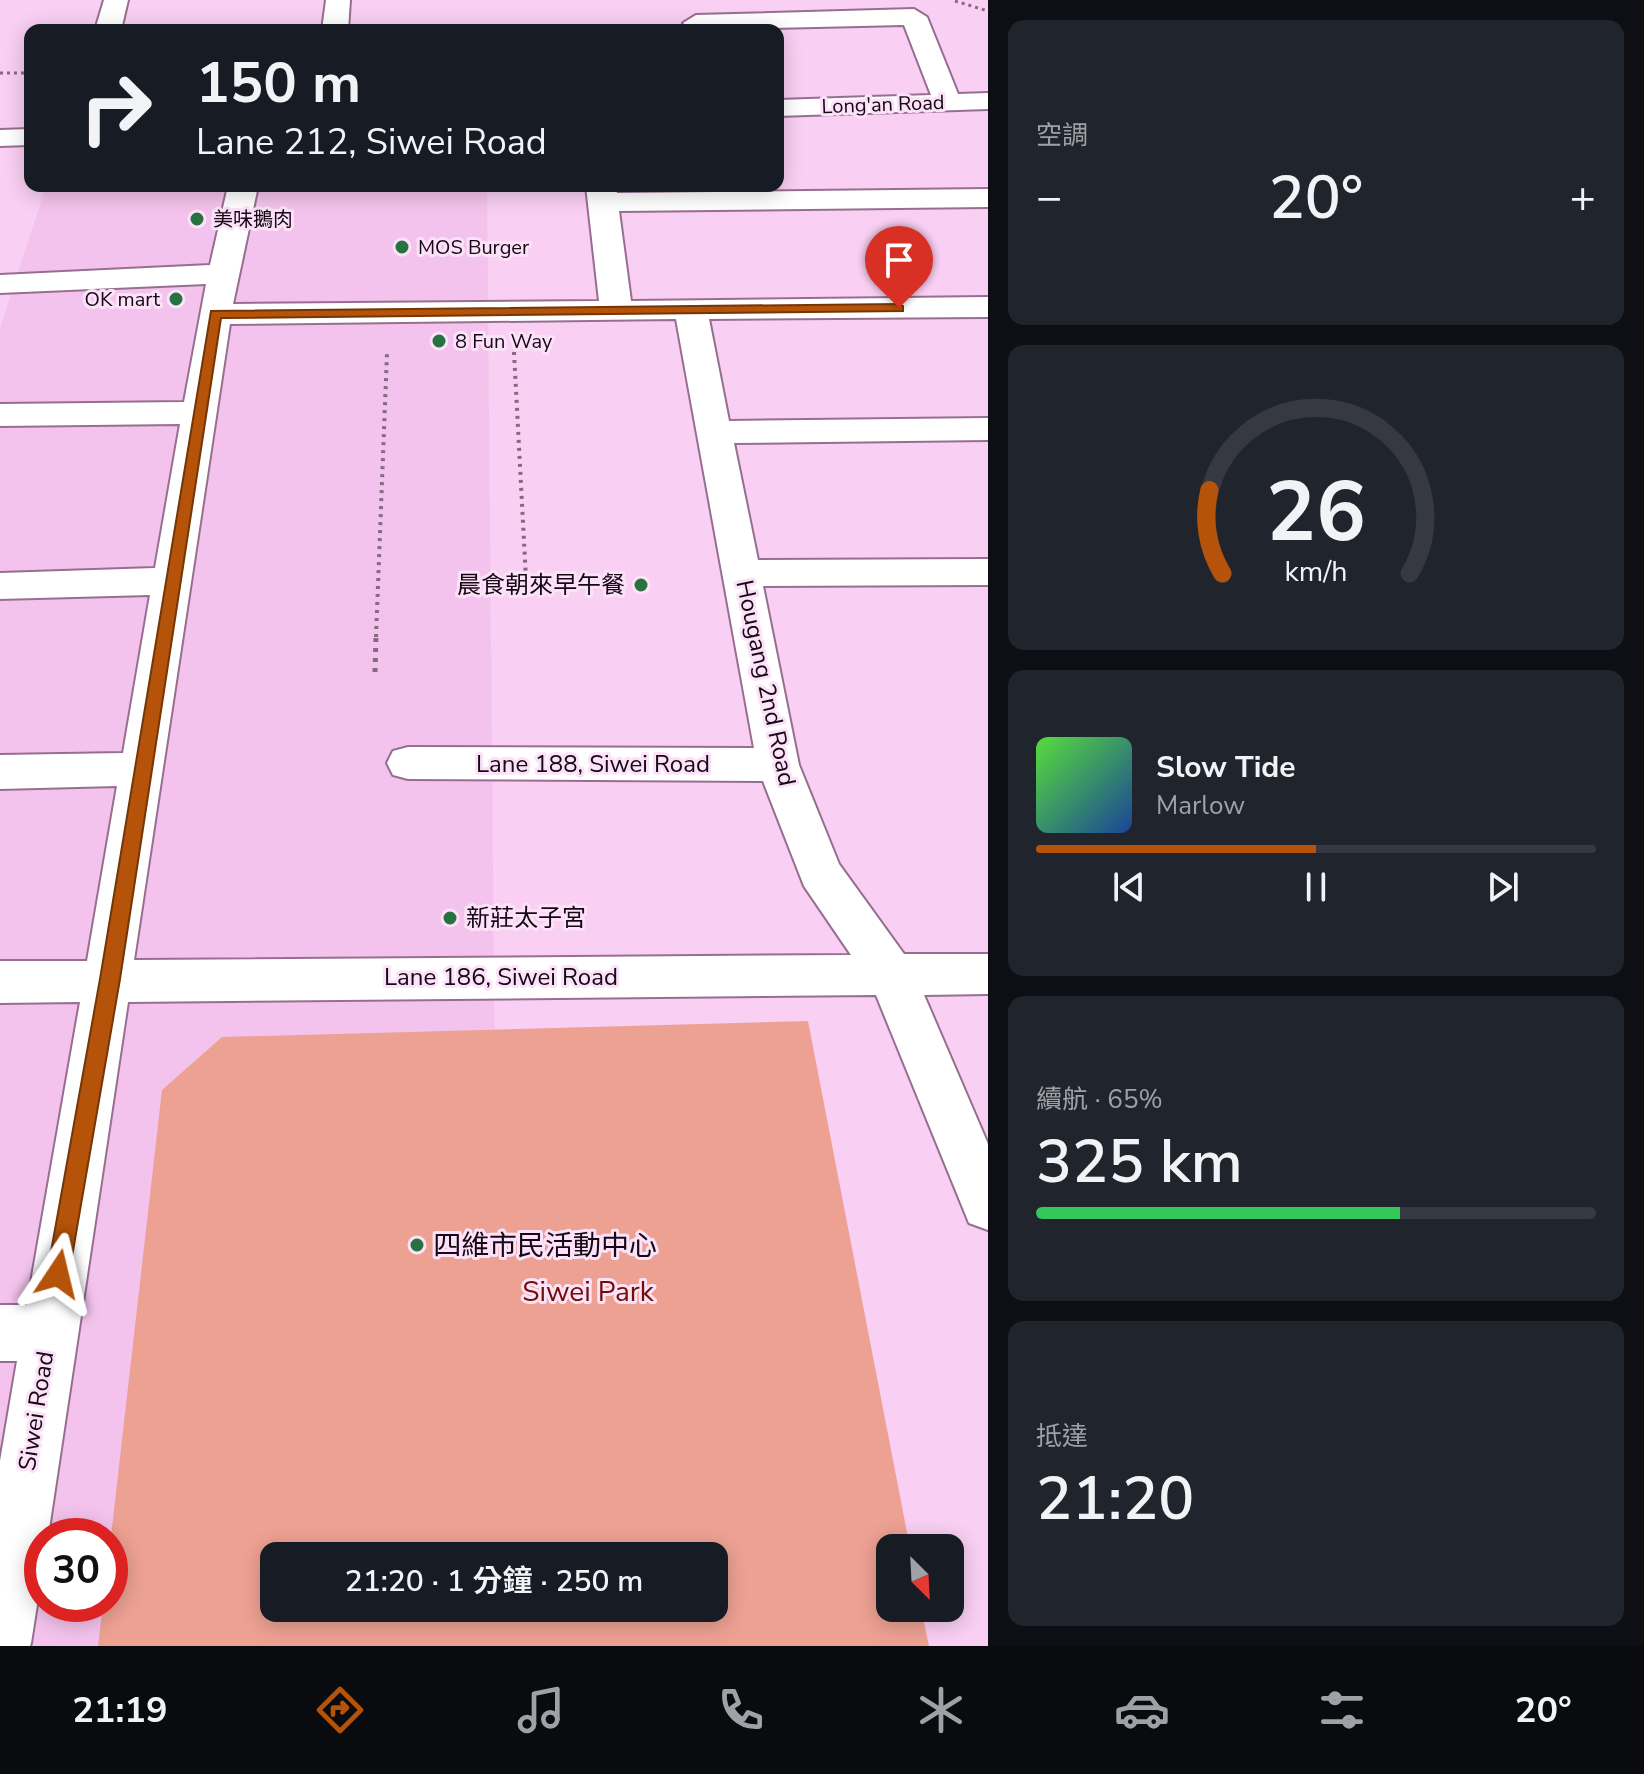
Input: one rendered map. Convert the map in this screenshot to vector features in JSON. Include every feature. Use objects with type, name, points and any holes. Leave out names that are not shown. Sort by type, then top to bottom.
[{"type":"street","points":[[110,24],[116,0]]},
{"type":"street","points":[[336,24],[338,0]]},
{"type":"street","points":[[696,23],[914,17],[948,102]]},
{"type":"street","name":"Long'an Road","points":[[784,108],[988,101]]},
{"type":"street","points":[[0,138],[24,137]]},
{"type":"street","name":"Siwei Road","points":[[0,1643],[24,1333],[110,979],[200,413],[220,294],[242,192]]},
{"type":"street","points":[[616,310],[602,194],[988,198]]},
{"type":"street","points":[[0,284],[220,294],[389,312],[988,307]]},
{"type":"street","name":"Hougang 2nd Road","points":[[691,311],[778,765],[820,873],[892,976],[988,1205]]},
{"type":"street","points":[[0,415],[200,413]]},
{"type":"street","points":[[714,432],[988,429]]},
{"type":"street","points":[[741,573],[988,572]]},
{"type":"street","points":[[0,586],[173,581]]},
{"type":"street","name":"Lane 188, Siwei Road","points":[[408,763],[778,765]]},
{"type":"street","points":[[0,772],[144,769]]},
{"type":"street","name":"Lane 186, Siwei Road","points":[[0,982],[988,974]]},
{"type":"path","points":[[952,0],[988,11]]},
{"type":"path","points":[[0,73],[24,73]]},
{"type":"path","points":[[512,311],[527,598]]},
{"type":"path","points":[[375,672],[389,312]]},
{"type":"shaded area","points":[[44,192],[487,192],[499,1542],[260,1542],[260,1622],[357,1622],[499,1646],[0,1646],[0,328]]},
{"type":"green space","name":"Siwei Park","points":[[808,1021],[907,1534],[876,1534],[876,1622],[924,1622],[929,1646],[98,1646],[101,1622],[128,1622],[128,1518],[113,1518],[162,1090],[222,1037]]},
{"type":"place","name":"美味鵝肉","points":[[197,219]]},
{"type":"place","name":"MOS Burger","points":[[402,247]]},
{"type":"place","name":"OK mart","points":[[176,299]]},
{"type":"place","name":"8 Fun Way","points":[[439,341]]},
{"type":"place","name":"晨食朝來早午餐","points":[[641,585]]},
{"type":"place","name":"新莊太子宮","points":[[450,918]]},
{"type":"place","name":"四維市民活動中心","points":[[417,1245]]},
{"type":"route","points":[[58,1274],[110,979],[215,314],[899,308]]}]
